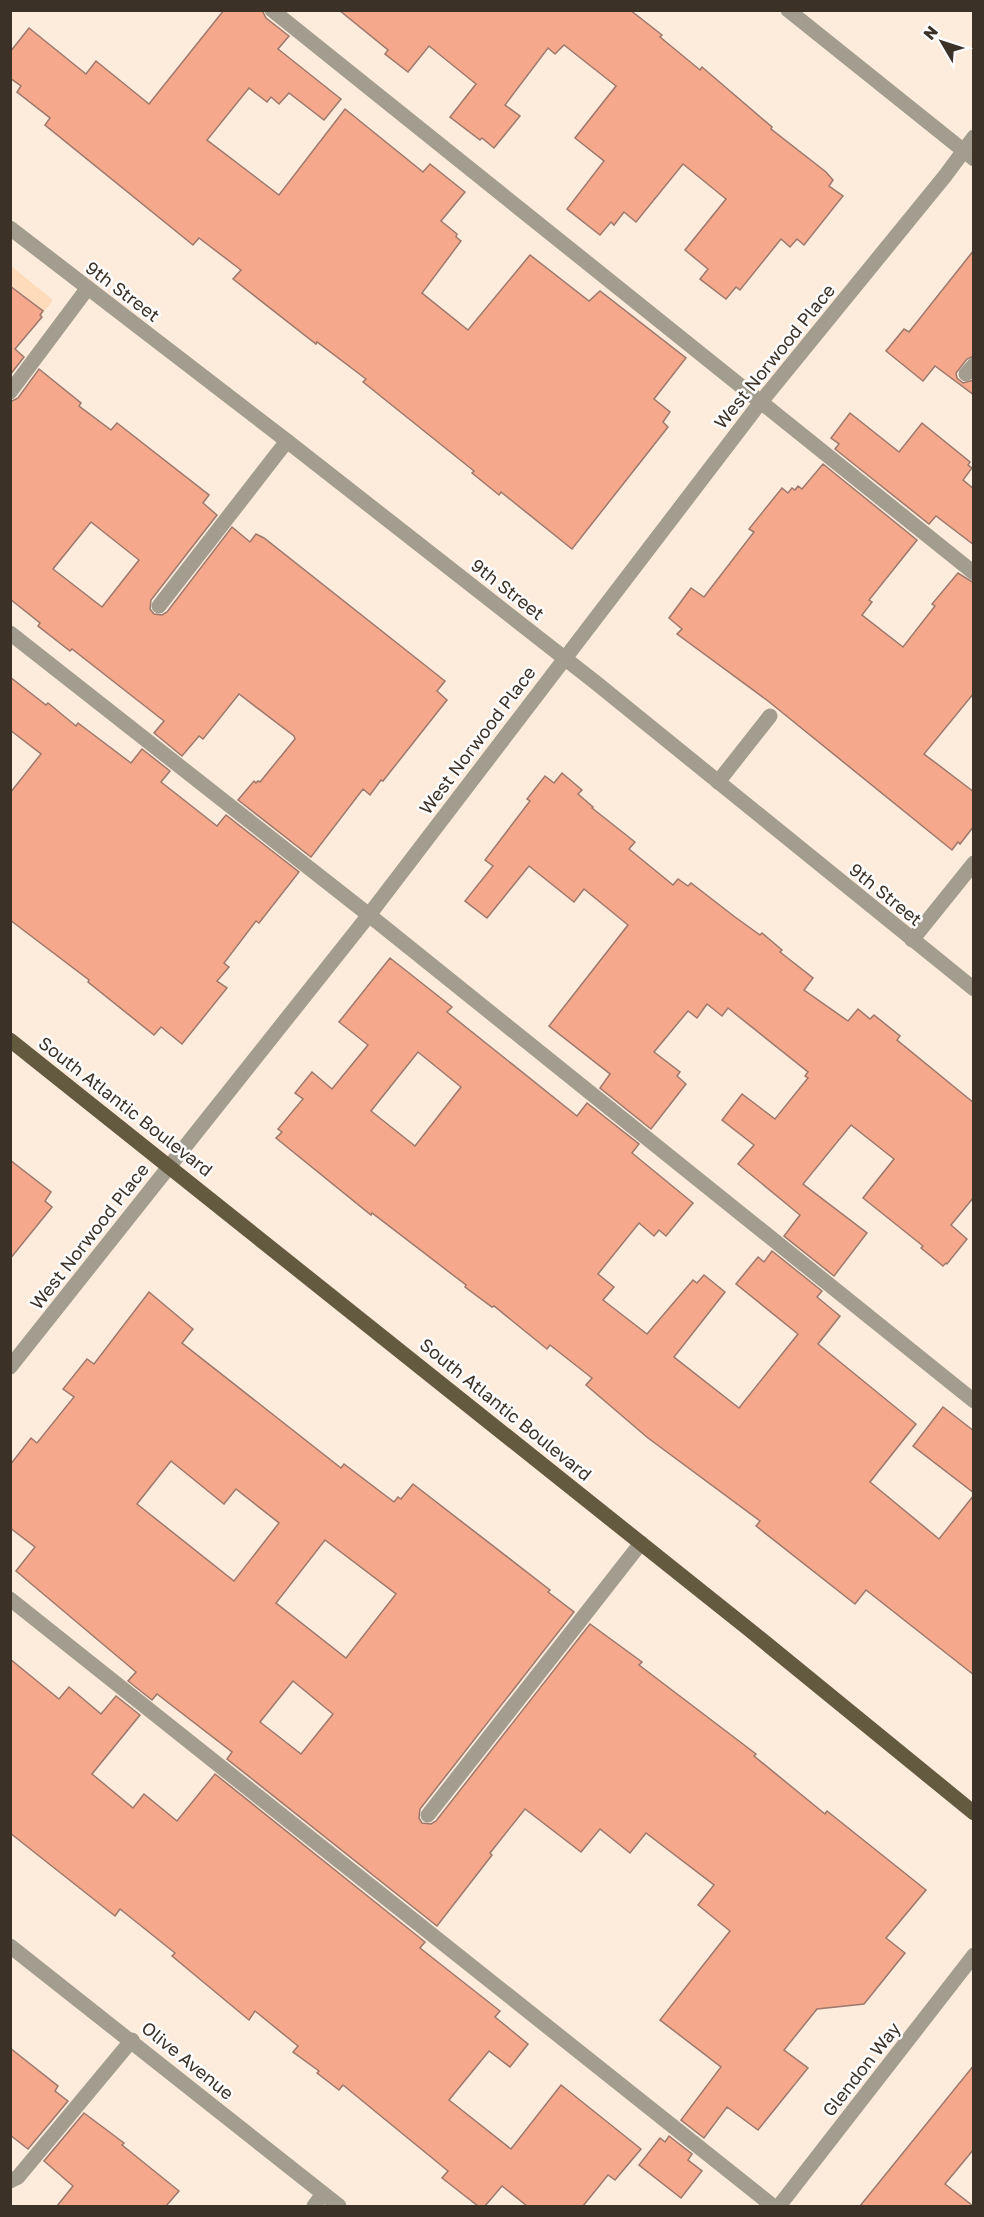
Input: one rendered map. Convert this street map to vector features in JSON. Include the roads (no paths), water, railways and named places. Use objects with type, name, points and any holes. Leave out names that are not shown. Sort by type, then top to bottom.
[{"type":"main road","name":"South Atlantic Boulevard","points":[[10,1040],[641,1543],[974,1813]]},
{"type":"street","points":[[272,10],[974,573]]},
{"type":"street","points":[[788,10],[969,155]]},
{"type":"street","name":"West Norwood Place","points":[[10,1367],[369,915],[760,403],[969,155],[974,137]]},
{"type":"street","name":"9th Street","points":[[10,228],[564,658],[912,940],[972,983]]},
{"type":"street","points":[[10,392],[87,289]]},
{"type":"street","points":[[159,606],[287,441]]},
{"type":"street","points":[[10,633],[369,915],[974,1401]]},
{"type":"street","points":[[718,782],[770,716]]},
{"type":"street","points":[[912,940],[974,863]]},
{"type":"street","points":[[428,1815],[641,1543]]},
{"type":"street","points":[[10,1599],[773,2206]]},
{"type":"street","name":"Olive Avenue","points":[[10,1946],[132,2040],[319,2200],[339,2206]]},
{"type":"street","name":"Glendon Way","points":[[779,2206],[974,1955]]},
{"type":"street","points":[[10,2181],[18,2177],[132,2040]]}]
